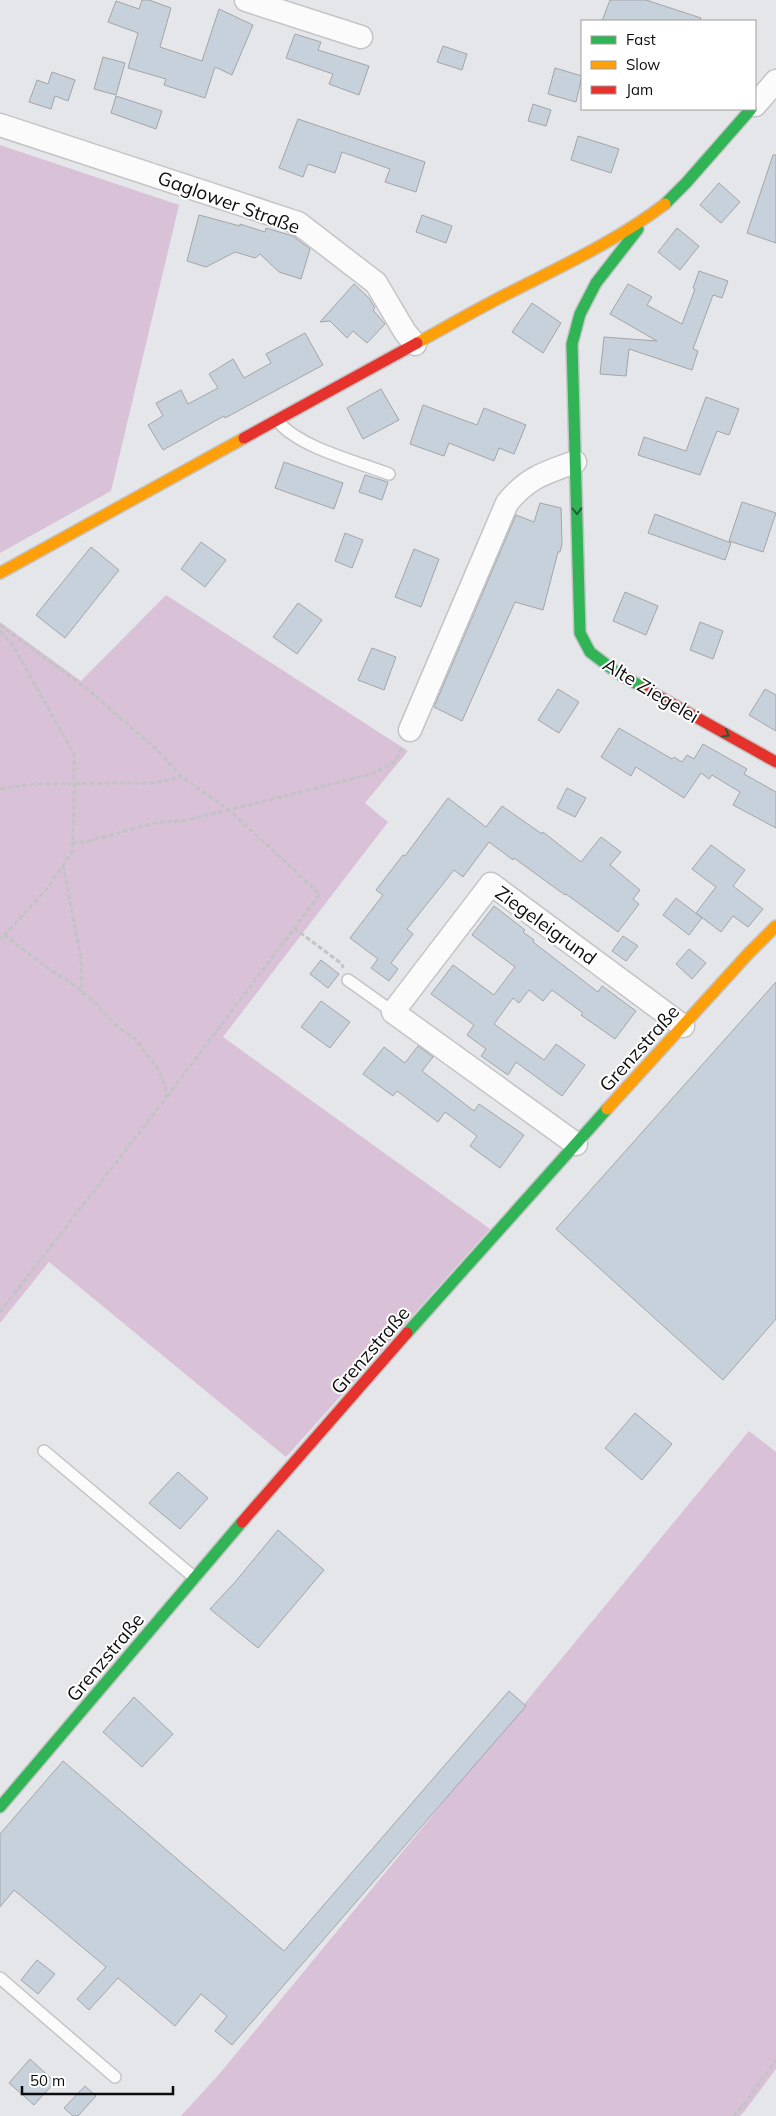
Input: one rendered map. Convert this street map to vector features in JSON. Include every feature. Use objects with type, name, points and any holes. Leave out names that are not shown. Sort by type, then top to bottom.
[{"type":"street","points":[[246,0],[361,37]]},
{"type":"street","points":[[756,104],[776,81]]},
{"type":"street","points":[[0,573],[501,296],[590,252],[647,218],[665,204],[686,183],[750,110]]},
{"type":"street","name":"Gaglower Straße","points":[[0,124],[298,223],[376,283],[414,344]]},
{"type":"street","name":"Alte Ziegelei","points":[[647,218],[596,282],[580,314],[572,344],[580,633],[590,652],[616,672],[776,762]]},
{"type":"street","points":[[590,252],[596,264],[596,282]]},
{"type":"street","points":[[410,730],[507,504],[519,488],[538,475],[575,462]]},
{"type":"street","name":"Ziegeleigrund","points":[[394,1012],[491,884],[683,1026]]},
{"type":"street","name":"Grenzstraße","points":[[0,1807],[195,1578],[500,1228],[748,954],[776,926]]},
{"type":"street","points":[[394,1012],[576,1144]]},
{"type":"lane","points":[[277,420],[290,434],[312,445],[389,474]]},
{"type":"lane","points":[[348,980],[394,1012]]},
{"type":"lane","points":[[44,1452],[195,1578]]},
{"type":"lane","points":[[0,1978],[115,2077]]},
{"type":"path","points":[[0,625],[91,692],[159,752],[182,777],[228,810],[320,894],[166,1098],[0,1312]]},
{"type":"path","points":[[0,631],[12,644],[74,754],[72,852],[46,890],[0,940]]},
{"type":"path","points":[[72,843],[85,842],[155,823],[181,821],[371,774],[396,761],[410,730]]},
{"type":"path","points":[[0,789],[33,784],[154,783],[182,777]]},
{"type":"path","points":[[63,864],[81,958],[82,992]]},
{"type":"path","points":[[294,928],[342,964],[348,980]]},
{"type":"path","points":[[4,935],[82,992],[119,1028],[134,1038],[146,1052],[161,1076],[165,1085],[166,1098]]},
{"type":"path","points":[[0,1303],[4,1307]]},
{"type":"path","points":[[733,2116],[743,2106],[776,2060]]},
{"type":"shaded area","points":[[0,145],[179,205],[111,491],[0,553]]},
{"type":"shaded area","points":[[166,595],[408,751],[365,803],[388,822],[223,1037],[490,1229],[286,1457],[49,1262],[0,1323],[0,622],[81,681]]},
{"type":"shaded area","points":[[749,1431],[776,1452],[776,2069],[744,2112],[740,2116],[181,2116],[221,2072]]},
{"type":"building","points":[[142,0],[149,0],[171,8],[160,47],[202,61],[219,9],[253,25],[232,75],[215,67],[205,98],[164,85],[166,79],[128,68],[138,33],[108,22],[116,1],[139,9]]},
{"type":"building","points":[[610,0],[646,0],[701,18],[700,20],[602,20]]},
{"type":"building","points":[[295,34],[321,42],[318,50],[369,66],[359,95],[329,84],[333,74],[286,58]]},
{"type":"building","points":[[443,46],[467,54],[462,70],[437,62]]},
{"type":"building","points":[[103,57],[125,63],[116,95],[94,89]]},
{"type":"building","points":[[555,68],[581,76],[576,102],[548,94]]},
{"type":"building","points":[[52,72],[75,80],[68,101],[55,96],[51,109],[29,102],[37,80],[48,84]]},
{"type":"building","points":[[116,96],[162,111],[156,129],[111,113]]},
{"type":"building","points":[[533,104],[551,110],[546,126],[528,121]]},
{"type":"building","points":[[298,119],[425,162],[416,192],[385,182],[390,169],[342,152],[335,173],[308,164],[303,177],[279,168]]},
{"type":"building","points":[[578,136],[619,149],[611,173],[571,160]]},
{"type":"building","points":[[773,155],[776,155],[776,243],[747,233]]},
{"type":"building","points":[[719,183],[740,202],[721,223],[700,205]]},
{"type":"building","points":[[199,215],[240,226],[240,224],[265,232],[266,228],[293,236],[310,249],[301,279],[279,272],[260,254],[255,258],[235,252],[206,267],[187,261]]},
{"type":"building","points":[[422,215],[452,226],[446,243],[416,232]]},
{"type":"building","points":[[677,228],[699,246],[680,270],[658,252]]},
{"type":"building","points":[[699,271],[728,281],[722,298],[713,295],[693,349],[698,351],[692,370],[629,349],[626,376],[600,374],[604,337],[657,341],[610,314],[628,284],[652,297],[647,305],[682,324],[695,289],[693,288]]},
{"type":"building","points":[[354,284],[369,298],[375,308],[373,310],[385,324],[367,343],[353,331],[347,338],[330,321],[320,322]]},
{"type":"building","points":[[532,303],[561,323],[543,353],[512,332]]},
{"type":"building","points":[[305,333],[323,365],[163,450],[148,425],[163,416],[156,403],[181,390],[188,404],[218,388],[209,374],[233,359],[244,378],[271,363],[266,354]]},
{"type":"building","points":[[381,389],[399,420],[363,439],[347,408]]},
{"type":"building","points":[[706,397],[739,409],[729,435],[717,431],[700,475],[638,455],[644,437],[686,451]]},
{"type":"building","points":[[423,405],[477,425],[484,408],[526,425],[514,454],[499,448],[494,461],[449,443],[444,456],[410,444]]},
{"type":"building","points":[[284,462],[343,483],[334,509],[275,488]]},
{"type":"building","points":[[365,475],[388,482],[382,500],[359,492]]},
{"type":"building","points":[[742,502],[776,513],[763,552],[729,541]]},
{"type":"building","points":[[540,503],[561,508],[562,544],[560,552],[558,552],[543,610],[515,602],[462,721],[434,707],[516,515],[534,522]]},
{"type":"building","points":[[655,514],[731,543],[725,560],[648,533]]},
{"type":"building","points":[[345,533],[363,540],[352,568],[335,561]]},
{"type":"building","points":[[201,542],[226,560],[205,587],[181,569]]},
{"type":"building","points":[[91,547],[119,570],[65,638],[36,615]]},
{"type":"building","points":[[414,549],[439,559],[421,607],[395,597]]},
{"type":"building","points":[[625,592],[658,606],[646,635],[613,621]]},
{"type":"building","points":[[298,603],[322,620],[297,654],[273,637]]},
{"type":"building","points":[[700,622],[723,631],[713,659],[690,650]]},
{"type":"building","points":[[372,648],[396,657],[384,690],[358,680]]},
{"type":"building","points":[[558,689],[579,702],[559,733],[538,720]]},
{"type":"building","points":[[765,689],[776,695],[776,731],[749,715]]},
{"type":"building","points":[[619,728],[672,759],[674,757],[682,762],[687,755],[694,759],[703,744],[747,769],[744,774],[776,792],[776,828],[733,805],[740,792],[712,775],[709,779],[701,773],[684,798],[636,767],[631,776],[601,757]]},
{"type":"building","points":[[567,788],[586,798],[575,817],[557,808]]},
{"type":"building","points":[[448,798],[486,827],[502,806],[542,834],[543,832],[581,862],[601,837],[621,852],[610,865],[640,890],[633,899],[639,904],[618,932],[489,842],[463,877],[454,870],[407,929],[413,934],[391,963],[398,969],[389,981],[371,968],[378,959],[350,938],[383,895],[376,890],[403,855],[405,856]]},
{"type":"building","points":[[711,845],[745,870],[733,886],[763,909],[748,927],[733,916],[721,932],[696,913],[716,887],[692,869]]},
{"type":"building","points":[[676,898],[702,918],[689,935],[663,915]]},
{"type":"building","points":[[494,906],[525,930],[523,932],[534,940],[533,942],[598,992],[602,986],[636,1011],[615,1039],[581,1015],[583,1013],[552,990],[543,1001],[529,990],[519,1003],[513,998],[494,1024],[544,1060],[556,1044],[585,1065],[562,1096],[516,1062],[508,1075],[481,1056],[486,1049],[467,1035],[474,1025],[431,994],[453,965],[494,995],[515,967],[472,935]]},
{"type":"building","points":[[623,936],[638,946],[626,961],[612,951]]},
{"type":"building","points":[[689,949],[706,963],[692,979],[676,964]]},
{"type":"building","points":[[321,960],[339,974],[328,988],[310,974]]},
{"type":"building","points":[[776,982],[776,1319],[723,1380],[556,1229]]},
{"type":"building","points":[[321,1001],[350,1022],[330,1048],[301,1027]]},
{"type":"building","points":[[418,1046],[433,1057],[422,1071],[474,1111],[479,1104],[524,1135],[500,1168],[470,1146],[477,1136],[445,1112],[438,1122],[397,1091],[393,1096],[363,1074],[384,1047],[405,1063]]},
{"type":"building","points":[[635,1413],[672,1444],[642,1480],[605,1448]]},
{"type":"building","points":[[178,1472],[208,1498],[180,1529],[149,1503]]},
{"type":"building","points":[[278,1530],[324,1570],[258,1648],[210,1609]]},
{"type":"building","points":[[509,1691],[526,1706],[232,2045],[215,2031],[227,2016],[201,1994],[175,2026],[118,1978],[89,2010],[77,1999],[106,1967],[14,1890],[0,1907],[0,1834],[63,1761],[284,1951]]},
{"type":"building","points":[[134,1697],[173,1734],[142,1767],[103,1732]]},
{"type":"building","points":[[37,1960],[55,1974],[38,1994],[21,1980]]},
{"type":"building","points":[[30,2059],[55,2082],[34,2105],[9,2083]]},
{"type":"building","points":[[85,2086],[96,2096],[78,2116],[73,2116],[64,2108]]},
{"type":"traffic: fast","points":[[665,204],[750,110]]},
{"type":"traffic: fast","points":[[638,229],[596,283],[580,314],[572,344],[580,633],[590,652],[616,672],[644,688]]},
{"type":"traffic: fast","points":[[407,1333],[607,1109]]},
{"type":"traffic: fast","points":[[0,1807],[242,1522]]},
{"type":"traffic: slow","points":[[417,343],[487,304],[610,241],[665,204]]},
{"type":"traffic: slow","points":[[0,573],[244,438]]},
{"type":"traffic: slow","points":[[607,1109],[748,954],[776,926]]},
{"type":"traffic: jam","points":[[244,438],[417,343]]},
{"type":"traffic: jam","points":[[644,688],[776,762]]},
{"type":"traffic: jam","points":[[242,1522],[407,1333]]}]
